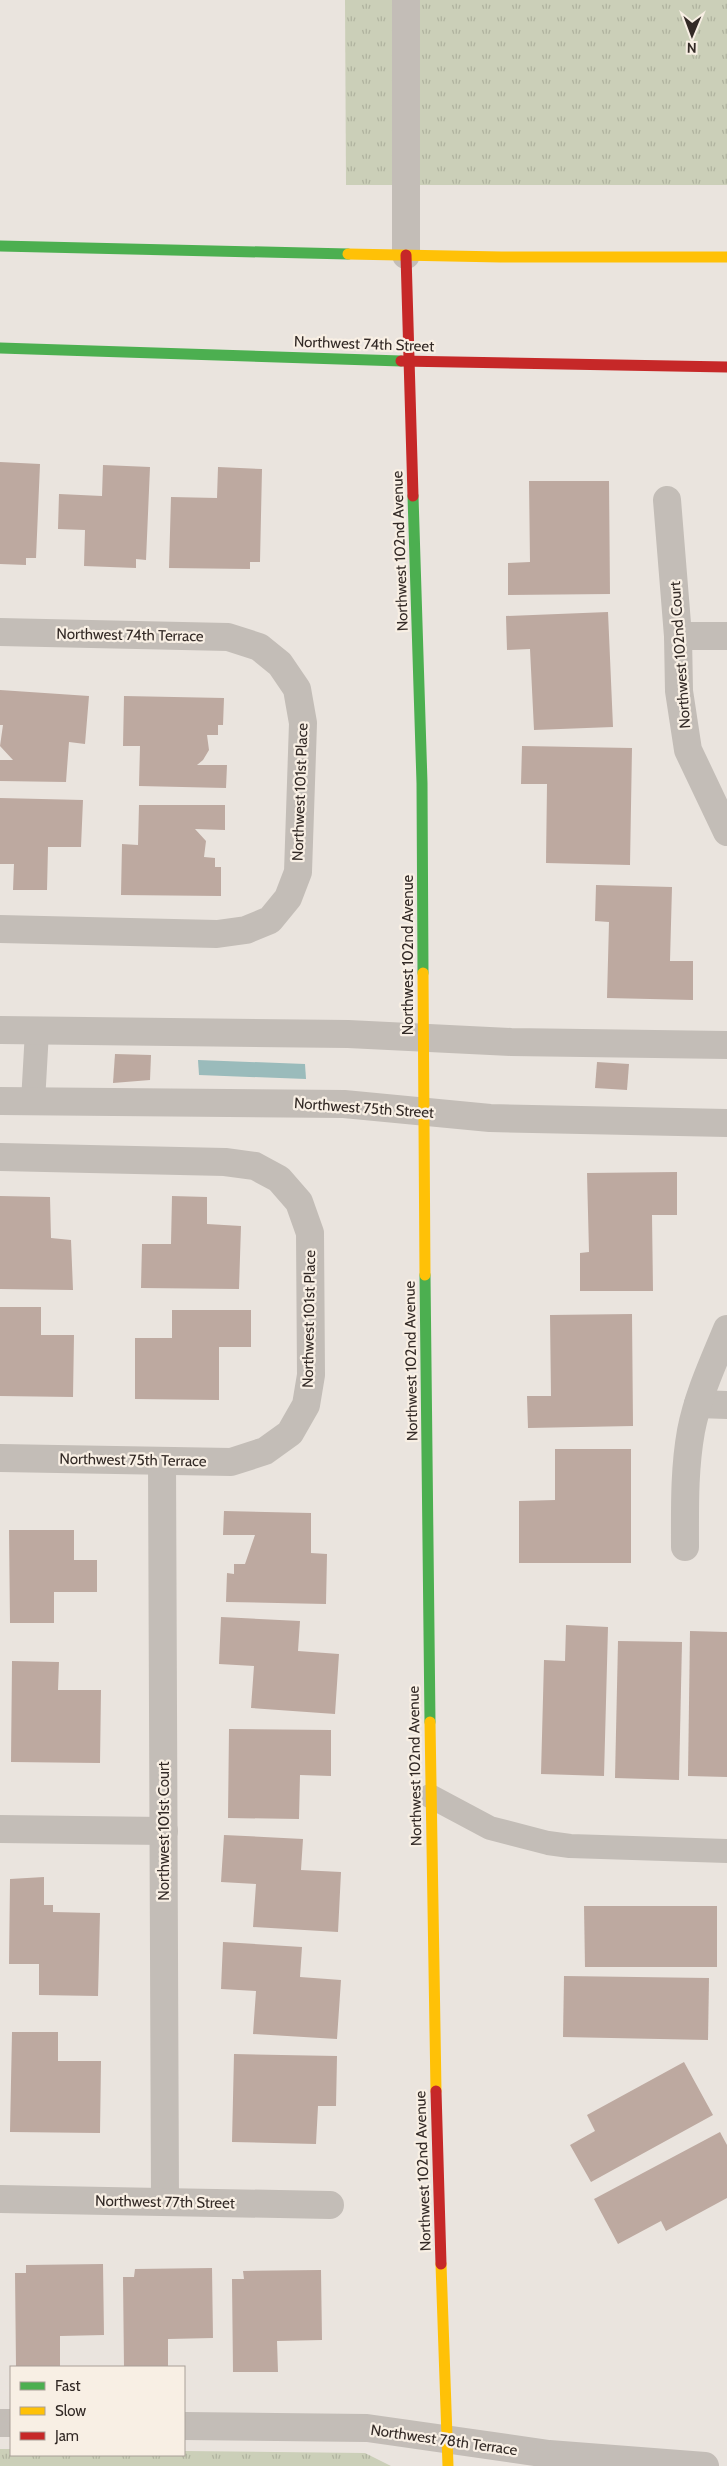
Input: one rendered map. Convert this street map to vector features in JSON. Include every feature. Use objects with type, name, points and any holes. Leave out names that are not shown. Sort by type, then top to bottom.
[{"type":"street","points":[[406,0],[406,255]]},
{"type":"street","points":[[0,246],[406,255],[727,257]]},
{"type":"street","name":"Northwest 102nd Avenue","points":[[406,255],[422,783],[423,1111],[433,2002],[447,2454]]},
{"type":"street","name":"Northwest 74th Street","points":[[0,348],[409,361],[727,367]]},
{"type":"street","name":"Northwest 102nd Court","points":[[667,500],[678,636],[679,692],[688,750],[727,832]]},
{"type":"street","name":"Northwest 74th Terrace","points":[[0,632],[228,637],[259,647]]},
{"type":"street","points":[[678,636],[727,636]]},
{"type":"street","name":"Northwest 101st Place","points":[[0,929],[217,934],[246,930],[270,920],[288,898],[298,872],[303,723],[297,689],[280,664],[259,647]]},
{"type":"street","points":[[0,1030],[348,1034],[511,1042],[727,1046]]},
{"type":"street","name":"Northwest 75th Street","points":[[0,1101],[344,1104],[490,1118],[727,1123]]},
{"type":"street","name":"Northwest 101st Place","points":[[0,1157],[225,1162],[255,1166],[279,1178],[299,1202],[310,1233],[311,1375],[306,1405],[290,1433],[265,1451]]},
{"type":"street","points":[[685,1547],[687,1454],[698,1404],[727,1329]]},
{"type":"street","points":[[698,1404],[727,1404]]},
{"type":"street","name":"Northwest 75th Terrace","points":[[0,1458],[230,1462],[265,1451]]},
{"type":"street","name":"Northwest 101st Court","points":[[162,1461],[165,2202]]},
{"type":"street","points":[[0,1829],[164,1831]]},
{"type":"street","name":"Northwest 77th Street","points":[[0,2199],[330,2205]]},
{"type":"street","name":"Northwest 78th Terrace","points":[[185,2426],[367,2428],[447,2454],[549,2454],[704,2466]]},
{"type":"lane","points":[[34,1102],[37,1031]]},
{"type":"lane","points":[[430,1796],[490,1828],[548,1843],[570,1846],[727,1851]]},
{"type":"green space","points":[[345,0],[727,0],[727,185],[346,185]]},
{"type":"green space","points":[[0,2449],[10,2449],[10,2456],[185,2456],[185,2451],[365,2453],[391,2466],[0,2466]]},
{"type":"water","points":[[198,1060],[305,1064],[306,1079],[199,1075]]},
{"type":"building","points":[[0,462],[40,464],[36,558],[26,558],[26,565],[0,564]]},
{"type":"building","points":[[103,465],[150,467],[146,560],[136,559],[136,568],[84,566],[85,530],[58,529],[59,494],[102,496]]},
{"type":"building","points":[[218,467],[262,469],[260,562],[250,562],[250,569],[169,568],[171,497],[217,498]]},
{"type":"building","points":[[529,481],[609,481],[610,594],[508,595],[508,563],[530,562]]},
{"type":"building","points":[[608,612],[613,727],[534,730],[530,649],[507,650],[506,616]]},
{"type":"building","points":[[0,690],[89,696],[85,744],[69,742],[66,782],[0,781],[0,760],[13,760],[0,746],[3,725],[0,725]]},
{"type":"building","points":[[124,696],[224,698],[223,725],[218,725],[218,735],[207,735],[209,750],[203,760],[197,765],[227,765],[226,788],[139,786],[140,746],[123,746]]},
{"type":"building","points":[[522,746],[632,748],[630,865],[546,863],[547,784],[521,784]]},
{"type":"building","points":[[0,798],[83,800],[81,847],[48,847],[47,890],[13,890],[14,864],[0,864]]},
{"type":"building","points":[[139,805],[225,805],[225,830],[195,829],[206,841],[204,857],[215,858],[215,867],[221,867],[221,896],[121,895],[122,844],[138,845]]},
{"type":"building","points":[[596,885],[672,887],[670,961],[693,961],[693,1000],[607,998],[609,922],[595,921]]},
{"type":"building","points":[[115,1054],[151,1055],[150,1080],[113,1083]]},
{"type":"building","points":[[597,1062],[629,1064],[627,1090],[595,1088]]},
{"type":"building","points":[[677,1172],[677,1215],[652,1215],[653,1291],[580,1291],[580,1253],[589,1252],[587,1173]]},
{"type":"building","points":[[0,1196],[50,1197],[51,1238],[71,1240],[73,1290],[0,1289]]},
{"type":"building","points":[[172,1196],[207,1197],[207,1224],[241,1226],[239,1289],[141,1288],[142,1244],[171,1244]]},
{"type":"building","points":[[0,1307],[41,1307],[41,1335],[74,1335],[73,1397],[0,1396]]},
{"type":"building","points":[[172,1310],[251,1310],[251,1347],[219,1347],[219,1400],[135,1399],[135,1338],[172,1338]]},
{"type":"building","points":[[632,1314],[633,1426],[528,1428],[527,1396],[551,1396],[550,1315]]},
{"type":"building","points":[[555,1449],[631,1449],[631,1563],[519,1563],[519,1501],[555,1500]]},
{"type":"building","points":[[224,1511],[311,1513],[311,1553],[327,1554],[326,1604],[226,1602],[227,1573],[234,1574],[234,1564],[245,1564],[255,1535],[223,1535]]},
{"type":"building","points":[[9,1530],[74,1530],[74,1560],[97,1560],[97,1592],[54,1592],[54,1623],[10,1623]]},
{"type":"building","points":[[221,1617],[300,1621],[298,1651],[339,1654],[335,1714],[251,1708],[254,1666],[219,1664]]},
{"type":"building","points":[[566,1625],[608,1627],[604,1776],[541,1774],[544,1660],[565,1661]]},
{"type":"building","points":[[690,1631],[727,1632],[727,1777],[688,1776]]},
{"type":"building","points":[[618,1641],[682,1642],[679,1780],[615,1778]]},
{"type":"building","points":[[12,1661],[59,1662],[58,1690],[101,1690],[100,1763],[11,1762]]},
{"type":"building","points":[[229,1729],[331,1730],[331,1776],[300,1775],[299,1819],[228,1818]]},
{"type":"building","points":[[224,1835],[303,1839],[301,1870],[341,1872],[338,1932],[253,1927],[256,1884],[221,1882]]},
{"type":"building","points":[[44,1877],[44,1905],[53,1905],[53,1912],[100,1913],[98,1996],[39,1995],[39,1964],[9,1964],[10,1879]]},
{"type":"building","points":[[584,1906],[717,1906],[717,1967],[585,1967]]},
{"type":"building","points":[[223,1942],[302,1947],[300,1977],[341,1980],[337,2039],[253,2034],[256,1991],[221,1989]]},
{"type":"building","points":[[564,1976],[709,1978],[708,2040],[563,2037]]},
{"type":"building","points":[[12,2032],[58,2032],[58,2061],[101,2061],[100,2133],[10,2132]]},
{"type":"building","points":[[234,2054],[337,2056],[336,2106],[318,2106],[316,2144],[232,2142]]},
{"type":"building","points":[[684,2062],[713,2115],[591,2182],[570,2145],[595,2131],[587,2115]]},
{"type":"building","points":[[720,2132],[727,2145],[727,2198],[666,2231],[661,2221],[618,2244],[594,2199]]},
{"type":"building","points":[[103,2264],[104,2335],[60,2336],[60,2366],[16,2366],[15,2273],[26,2273],[26,2265]]},
{"type":"building","points":[[212,2268],[213,2338],[168,2339],[168,2366],[124,2366],[123,2277],[134,2277],[135,2269]]},
{"type":"building","points":[[321,2270],[322,2340],[277,2341],[278,2372],[233,2372],[232,2279],[244,2279],[243,2271]]},
{"type":"traffic: fast","points":[[0,246],[348,254]]},
{"type":"traffic: fast","points":[[0,348],[401,361]]},
{"type":"traffic: fast","points":[[413,496],[422,783],[423,973]]},
{"type":"traffic: fast","points":[[425,1275],[430,1722]]},
{"type":"traffic: slow","points":[[348,254],[501,257],[727,257]]},
{"type":"traffic: slow","points":[[423,973],[425,1275]]},
{"type":"traffic: slow","points":[[430,1722],[436,2091]]},
{"type":"traffic: slow","points":[[441,2264],[448,2466]]},
{"type":"traffic: jam","points":[[406,255],[413,496]]},
{"type":"traffic: jam","points":[[401,361],[727,367]]},
{"type":"traffic: jam","points":[[436,2091],[441,2264]]}]
